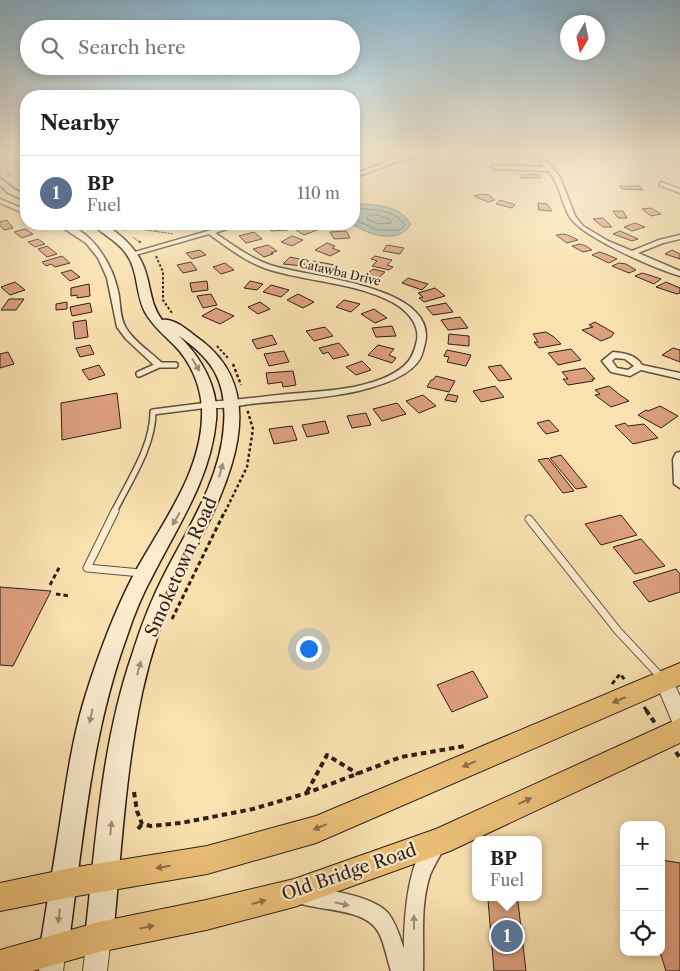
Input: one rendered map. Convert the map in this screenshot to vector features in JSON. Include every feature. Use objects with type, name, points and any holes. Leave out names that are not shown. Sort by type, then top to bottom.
[{"type":"main road","name":"Smoketown Road","points":[[52,959],[81,767],[94,706],[121,625],[144,574],[182,509],[194,481],[209,417],[206,389],[200,371],[191,357],[162,329],[153,316],[145,297],[141,273],[132,254],[107,230]]},
{"type":"main road","name":"Smoketown Road","points":[[99,937],[118,762],[128,706],[141,657],[156,615],[172,577],[210,506],[221,474],[240,402],[212,358],[190,337],[153,316]]},
{"type":"main road","points":[[0,897],[210,858],[255,848],[316,829],[675,683]]},
{"type":"main road","name":"Old Bridge Road","points":[[0,965],[52,959],[99,937],[206,916],[294,893],[440,841],[680,730]]},
{"type":"street","points":[[0,201],[20,197]]},
{"type":"street","points":[[565,197],[576,222],[596,237],[680,274]]},
{"type":"street","points":[[0,201],[20,209]]},
{"type":"street","points":[[72,230],[82,235],[96,248],[108,270],[114,288],[118,318],[122,327],[128,336],[160,365]]},
{"type":"street","points":[[132,254],[217,230]]},
{"type":"street","name":"Catawba Drive","points":[[208,405],[323,394],[376,384],[396,374],[412,362],[420,348],[422,330],[414,314],[390,298],[373,292],[268,267],[249,259],[210,232]]},
{"type":"street","points":[[632,253],[661,241],[680,237]]},
{"type":"street","points":[[639,367],[680,376]]},
{"type":"street","points":[[680,456],[678,459],[680,484]]},
{"type":"street","points":[[675,683],[680,718]]},
{"type":"street","points":[[413,971],[414,902],[427,858],[440,841]]},
{"type":"street","points":[[294,893],[366,910],[380,917],[388,933],[401,971]]},
{"type":"street","name":"Smoketown Road","points":[[95,971],[99,937]]},
{"type":"lane","points":[[139,374],[160,365],[174,365]]},
{"type":"lane","points":[[144,574],[87,568],[148,442],[153,426],[152,412],[208,405]]},
{"type":"lane","points":[[528,519],[618,631],[675,683]]},
{"type":"path","points":[[146,243],[140,243],[123,230],[155,231],[178,236],[171,238]]},
{"type":"path","points":[[151,253],[156,256],[163,272],[164,302],[176,318]]},
{"type":"path","points":[[170,624],[247,468],[253,429],[240,402],[239,378],[234,365],[214,343]]},
{"type":"path","points":[[50,585],[60,566]]},
{"type":"path","points":[[56,594],[70,596]]},
{"type":"path","points":[[608,689],[620,674]]},
{"type":"path","points":[[142,824],[150,826],[162,825],[223,815],[307,793],[400,757],[474,744]]},
{"type":"path","points":[[307,793],[327,755],[358,774]]},
{"type":"path","points":[[134,790],[137,811],[142,824]]},
{"type":"path","points":[[138,829],[142,824]]},
{"type":"water","points":[[360,204],[393,209],[405,217],[411,224],[406,230],[392,236],[367,232],[360,228]]},
{"type":"building","points":[[477,197],[492,197],[495,200],[488,202]]},
{"type":"building","points":[[500,200],[515,205],[512,208],[496,204]]},
{"type":"building","points":[[538,203],[547,204],[552,211],[539,210]]},
{"type":"building","points":[[651,208],[661,214],[651,216],[642,209]]},
{"type":"building","points":[[613,211],[623,211],[627,218],[618,218]]},
{"type":"building","points":[[603,218],[612,227],[603,227],[593,219]]},
{"type":"building","points":[[7,220],[13,228],[4,230],[0,226],[0,222]]},
{"type":"building","points":[[635,223],[645,227],[632,231],[624,227]]},
{"type":"building","points":[[27,230],[33,234],[22,238],[14,232]]},
{"type":"building","points":[[296,230],[317,230],[304,235]]},
{"type":"building","points":[[346,231],[350,238],[334,239],[330,232]]},
{"type":"building","points":[[620,231],[638,239],[632,241],[613,234]]},
{"type":"building","points":[[254,232],[262,239],[246,243],[239,236]]},
{"type":"building","points":[[564,234],[578,240],[567,243],[556,235]]},
{"type":"building","points":[[292,236],[303,240],[292,246],[281,242]]},
{"type":"building","points":[[38,239],[45,244],[35,247],[28,242]]},
{"type":"building","points":[[327,243],[335,246],[332,248],[340,251],[330,256],[315,250]]},
{"type":"building","points":[[580,244],[592,250],[583,252],[572,246]]},
{"type":"building","points":[[268,245],[277,251],[264,257],[253,249]]},
{"type":"building","points":[[387,245],[404,248],[400,254],[383,251]]},
{"type":"building","points":[[47,246],[57,254],[47,257],[38,249]]},
{"type":"building","points":[[200,250],[206,255],[192,259],[186,253]]},
{"type":"building","points":[[672,250],[680,254],[680,259],[665,254]]},
{"type":"building","points":[[599,252],[617,259],[609,263],[592,255]]},
{"type":"building","points":[[62,256],[70,263],[55,267],[51,264],[46,266],[42,262]]},
{"type":"building","points":[[375,256],[392,260],[387,265],[393,267],[389,270],[372,266],[377,261],[371,259]]},
{"type":"building","points":[[290,257],[309,261],[303,266],[283,264]]},
{"type":"building","points":[[313,261],[335,265],[331,271],[306,269]]},
{"type":"building","points":[[191,262],[197,270],[183,273],[177,265]]},
{"type":"building","points":[[225,263],[234,270],[221,274],[213,267]]},
{"type":"building","points":[[619,263],[626,264],[636,270],[629,273],[612,266]]},
{"type":"building","points":[[373,269],[385,272],[375,281],[362,278]]},
{"type":"building","points":[[71,270],[80,277],[70,281],[61,273]]},
{"type":"building","points":[[642,273],[661,279],[654,284],[635,276]]},
{"type":"building","points":[[408,278],[428,284],[422,290],[402,283]]},
{"type":"building","points":[[207,281],[208,290],[192,292],[190,283]]},
{"type":"building","points":[[250,281],[263,284],[257,290],[244,288]]},
{"type":"building","points":[[15,282],[25,290],[10,295],[1,287]]},
{"type":"building","points":[[666,282],[680,288],[680,293],[677,294],[656,287]]},
{"type":"building","points":[[89,284],[90,296],[77,298],[77,295],[71,296],[71,288]]},
{"type":"building","points":[[271,285],[289,290],[281,297],[263,292]]},
{"type":"building","points":[[435,288],[445,296],[424,302],[419,298],[423,297],[418,293]]},
{"type":"building","points":[[211,294],[217,305],[203,308],[197,296]]},
{"type":"building","points":[[298,294],[314,302],[303,308],[287,300]]},
{"type":"building","points":[[9,299],[24,299],[16,310],[1,310]]},
{"type":"building","points":[[344,300],[360,304],[351,312],[336,307]]},
{"type":"building","points":[[67,302],[67,309],[56,310],[56,304]]},
{"type":"building","points":[[260,302],[270,309],[258,314],[248,307]]},
{"type":"building","points":[[90,303],[92,312],[72,316],[70,307]]},
{"type":"building","points":[[446,303],[453,312],[433,315],[426,307]]},
{"type":"building","points":[[216,308],[234,316],[220,324],[202,316]]},
{"type":"building","points":[[374,309],[387,318],[375,323],[361,314]]},
{"type":"building","points":[[460,317],[468,328],[448,330],[441,320]]},
{"type":"building","points":[[86,320],[88,337],[75,339],[73,322]]},
{"type":"building","points":[[595,322],[614,333],[611,337],[601,341],[582,330],[593,327],[589,325]]},
{"type":"building","points":[[392,326],[396,336],[376,337],[372,328]]},
{"type":"building","points":[[325,327],[333,336],[314,341],[306,331]]},
{"type":"building","points":[[546,332],[561,344],[539,348],[534,342],[538,342],[533,334]]},
{"type":"building","points":[[449,334],[469,336],[469,346],[448,344]]},
{"type":"building","points":[[272,335],[277,344],[257,349],[252,340]]},
{"type":"building","points":[[339,343],[349,355],[333,359],[328,352],[323,354],[319,348]]},
{"type":"building","points":[[90,345],[94,354],[80,357],[76,348]]},
{"type":"building","points":[[378,345],[394,349],[389,355],[396,358],[392,363],[368,355]]},
{"type":"building","points":[[673,348],[680,350],[680,362],[662,355]]},
{"type":"building","points":[[571,349],[581,360],[558,365],[548,353]]},
{"type":"building","points":[[447,350],[471,355],[466,366],[447,362],[449,357],[444,356]]},
{"type":"building","points":[[284,351],[289,362],[269,366],[264,354]]},
{"type":"building","points":[[8,352],[14,364],[0,368],[0,354]]},
{"type":"building","points":[[362,361],[371,370],[356,375],[346,367]]},
{"type":"building","points":[[99,365],[105,375],[89,380],[82,370]]},
{"type":"building","points":[[501,365],[512,379],[499,381],[488,367]]},
{"type":"building","points":[[585,368],[595,379],[592,379],[593,381],[568,385],[563,379],[568,379],[562,372]]},
{"type":"building","points":[[293,371],[296,385],[283,387],[282,382],[268,384],[266,373]]},
{"type":"building","points":[[436,376],[455,381],[449,392],[427,387]]},
{"type":"building","points":[[495,386],[504,397],[481,402],[473,391]]},
{"type":"building","points":[[609,386],[629,401],[611,407],[595,395],[600,394],[595,390]]},
{"type":"building","points":[[117,393],[121,428],[62,440],[61,403]]},
{"type":"building","points":[[448,394],[458,396],[456,402],[445,400]]},
{"type":"building","points":[[423,395],[436,406],[419,413],[406,401]]},
{"type":"building","points":[[397,403],[406,414],[382,421],[373,409]]},
{"type":"building","points":[[660,406],[678,416],[661,428],[638,415],[646,410],[648,411]]},
{"type":"building","points":[[366,413],[371,425],[352,428],[347,416]]},
{"type":"building","points":[[549,420],[559,431],[546,434],[537,423]]},
{"type":"building","points":[[325,421],[329,433],[307,437],[302,425]]},
{"type":"building","points":[[625,423],[628,426],[644,424],[658,438],[633,444],[615,426]]},
{"type":"building","points":[[292,426],[297,440],[274,444],[269,429]]},
{"type":"building","points":[[561,455],[587,487],[576,489],[550,458]]},
{"type":"building","points":[[548,458],[574,491],[563,493],[538,460]]},
{"type":"building","points":[[621,515],[637,535],[601,545],[585,524]]},
{"type":"building","points":[[641,539],[665,566],[635,574],[613,547]]},
{"type":"building","points":[[676,569],[680,574],[680,592],[649,602],[633,582]]},
{"type":"building","points":[[0,587],[51,591],[13,666],[0,665]]},
{"type":"building","points":[[473,671],[488,697],[452,712],[437,685]]},
{"type":"building","points":[[665,861],[680,863],[680,971],[666,971],[661,956],[665,956]]},
{"type":"building","points":[[488,901],[518,902],[526,971],[494,971]]},
{"type":"place","name":"BP","points":[[507,936]]}]
